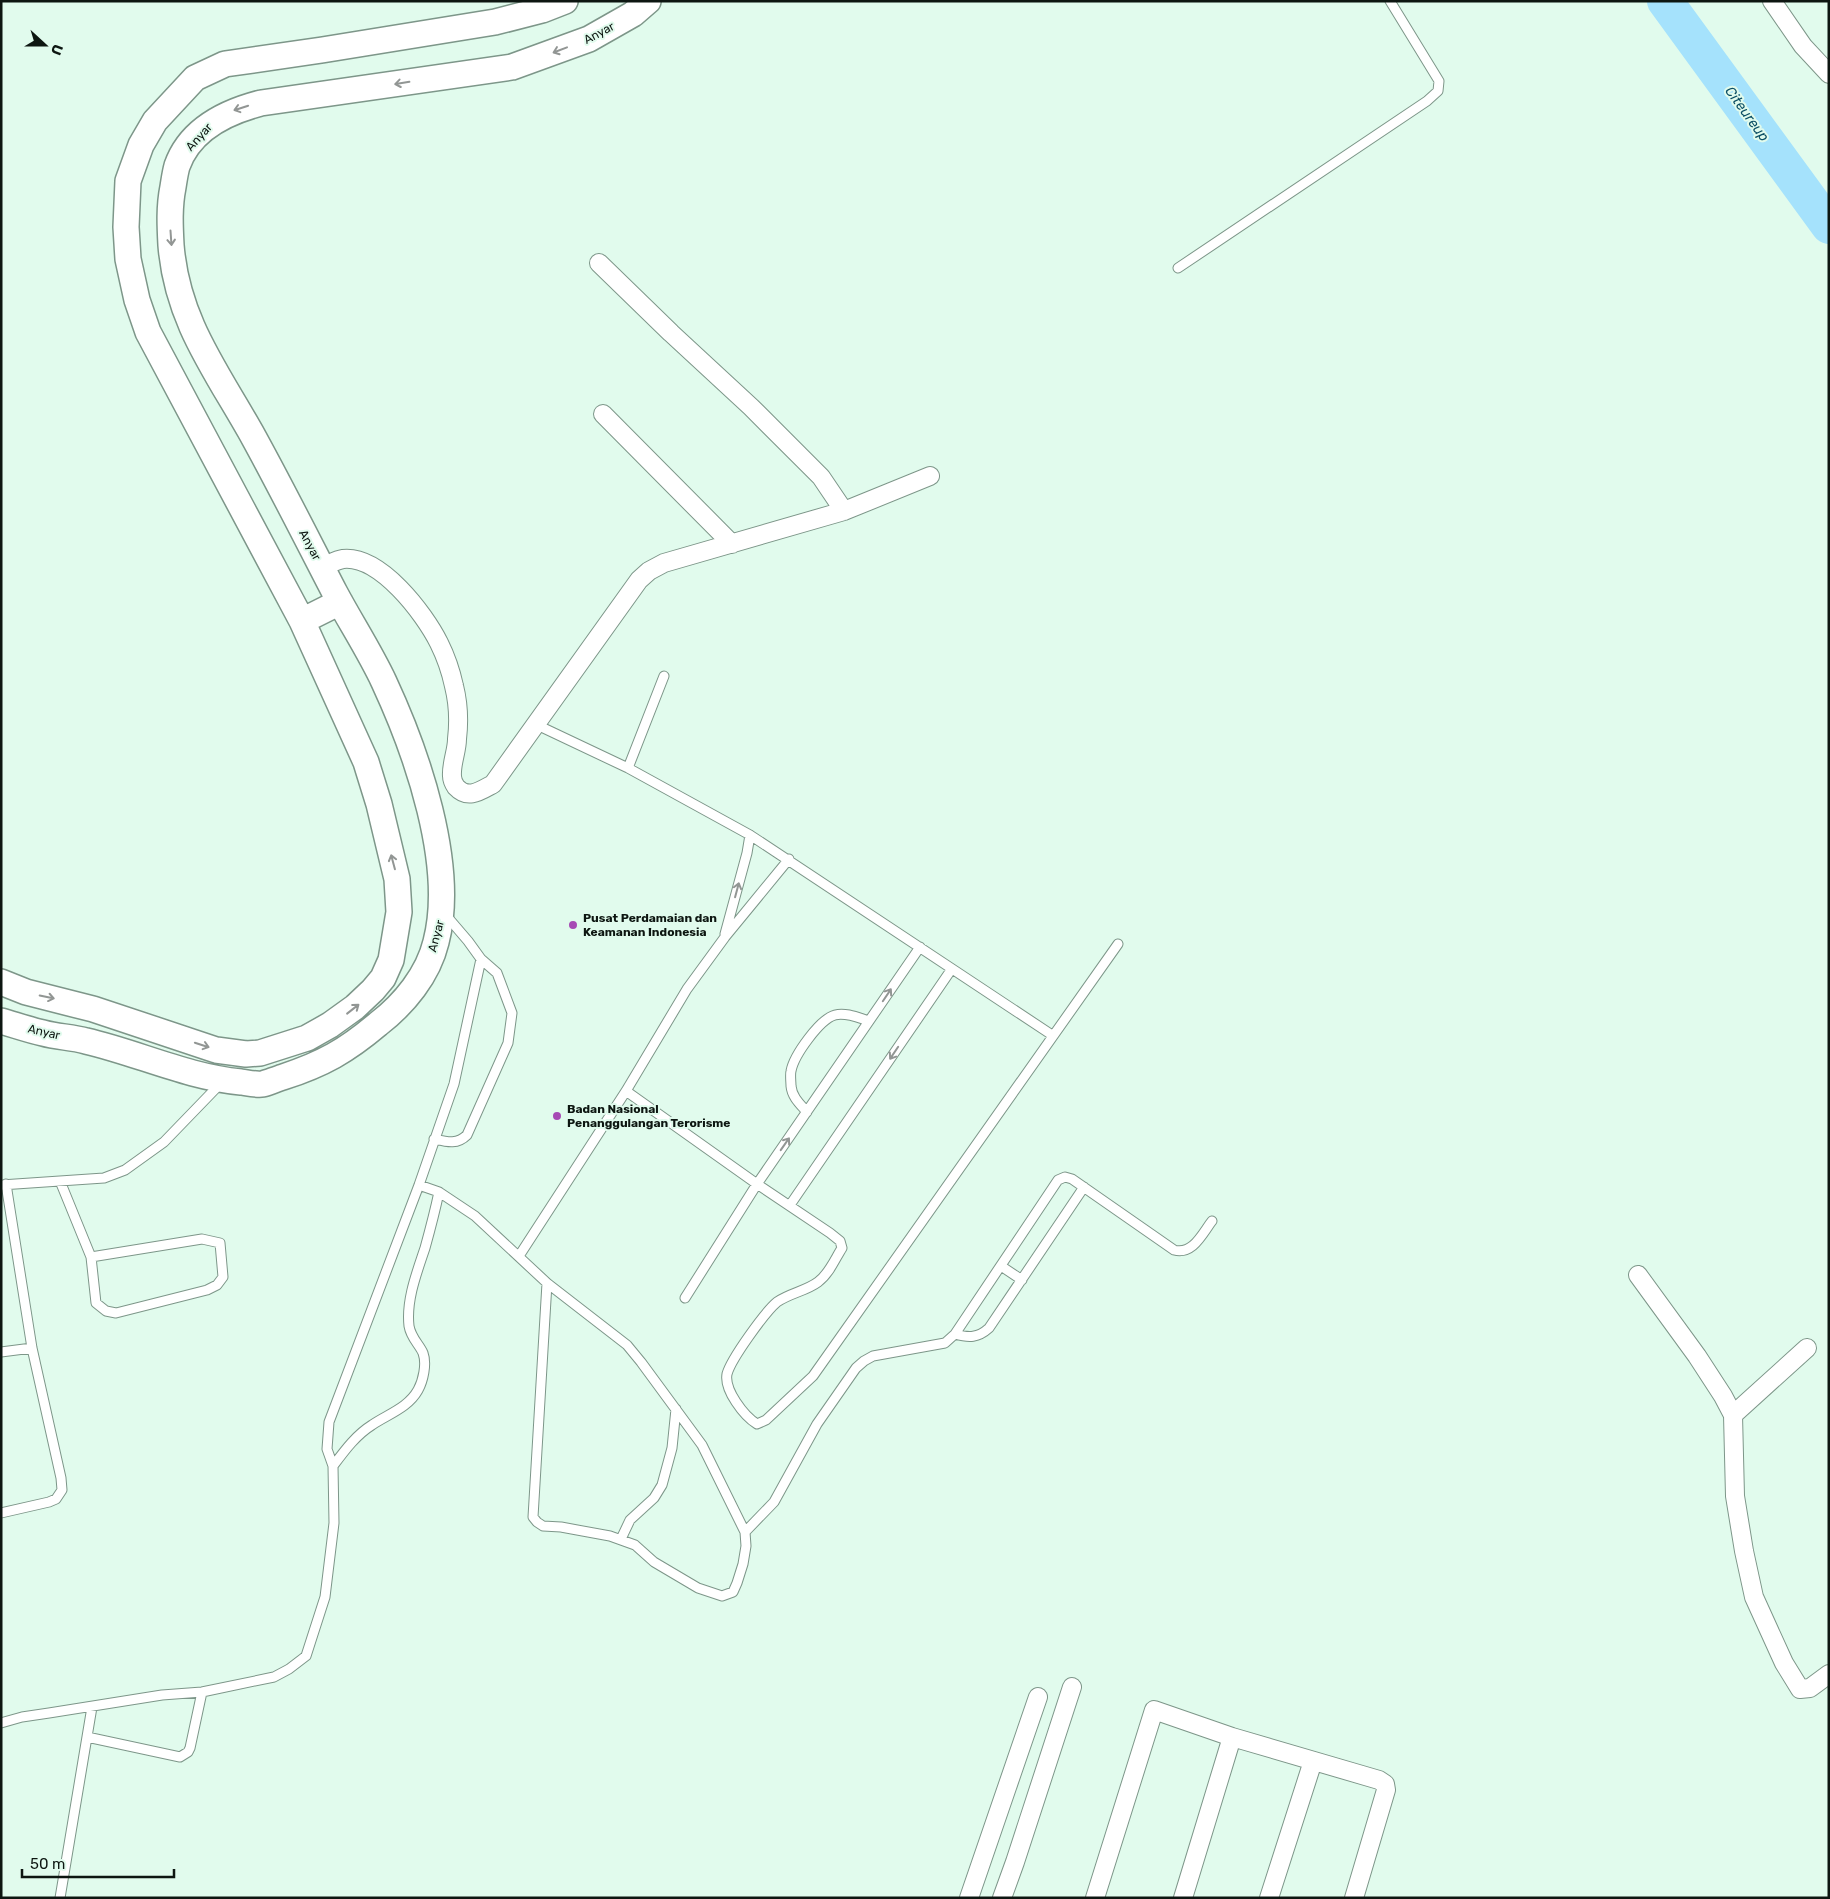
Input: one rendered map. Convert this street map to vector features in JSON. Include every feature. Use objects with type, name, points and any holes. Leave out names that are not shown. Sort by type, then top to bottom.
[{"type":"street","points":[[1,982],[26,992],[93,1010],[216,1050],[246,1054],[260,1053],[307,1038],[355,1008],[384,978],[391,960],[399,912],[397,879],[379,804],[366,762],[302,621],[153,340],[140,308],[128,259],[126,227],[128,181],[141,145],[155,121],[195,78],[225,64],[495,22],[542,10],[565,1]]},
{"type":"street","name":"Anyar","points":[[1,1021],[45,1034],[86,1041],[180,1070],[224,1081],[261,1084],[313,1067],[353,1045],[398,1008],[415,985],[436,945],[442,911],[436,837],[408,736],[382,679],[254,437],[203,351],[180,297],[173,265],[170,221],[171,199],[177,166],[188,146],[200,132],[215,120],[246,106],[512,67],[589,39],[633,14],[648,1]]},
{"type":"street","points":[[1772,1],[1803,46],[1829,74]]},
{"type":"street","points":[[599,263],[751,407],[821,477],[844,511]]},
{"type":"street","points":[[603,414],[732,544]]},
{"type":"street","points":[[322,567],[343,559],[353,560],[367,565],[384,575],[405,593],[434,635],[439,643],[454,686],[458,738],[452,777],[455,786],[464,793],[475,794],[493,784],[639,580],[649,571],[664,562],[844,511],[930,476]]},
{"type":"street","points":[[302,621],[340,602]]},
{"type":"street","points":[[260,1053],[261,1084]]},
{"type":"street","points":[[1638,1275],[1697,1356],[1723,1396],[1732,1415],[1735,1496],[1744,1551],[1754,1597],[1784,1664],[1800,1689],[1810,1688],[1829,1674]]},
{"type":"street","points":[[1732,1415],[1807,1348]]},
{"type":"street","points":[[1002,1898],[1072,1687]]},
{"type":"street","points":[[969,1898],[1038,1697]]},
{"type":"street","points":[[1095,1898],[1154,1710],[1232,1738],[1379,1780],[1385,1784],[1386,1790],[1354,1898]]},
{"type":"street","points":[[1183,1898],[1232,1738]]},
{"type":"street","points":[[1269,1898],[1313,1761]]},
{"type":"lane","points":[[1178,268],[1427,101],[1438,91],[1439,80],[1390,1]]},
{"type":"lane","points":[[628,768],[664,676]]},
{"type":"lane","points":[[535,724],[628,768],[750,835],[789,859],[951,970],[1052,1035]]},
{"type":"lane","points":[[725,937],[750,835]]},
{"type":"lane","points":[[519,1256],[626,1090],[687,989],[725,937],[789,859]]},
{"type":"lane","points":[[434,1139],[453,1143],[462,1140],[468,1135],[508,1043],[512,1012],[497,973],[481,958],[442,911]]},
{"type":"lane","points":[[626,1090],[840,1241],[842,1248],[826,1274],[818,1282],[786,1296],[776,1303],[764,1315],[730,1365],[727,1375],[728,1384],[741,1410],[749,1419],[757,1424],[766,1420],[813,1376],[1118,944]]},
{"type":"lane","points":[[685,1298],[757,1184],[920,947]]},
{"type":"lane","points":[[1,1723],[22,1717],[162,1695],[202,1692],[274,1676],[289,1669],[306,1656],[325,1597],[334,1523],[333,1466],[327,1449],[329,1422],[419,1185],[454,1084],[481,958]]},
{"type":"lane","points":[[790,1205],[951,970]]},
{"type":"lane","points":[[807,1112],[796,1099],[791,1088],[791,1071],[797,1057],[814,1032],[826,1018],[837,1014],[849,1015],[869,1021]]},
{"type":"lane","points":[[1,1513],[49,1502],[56,1499],[62,1490],[61,1478],[32,1348],[4,1185],[104,1178],[125,1170],[164,1142],[224,1081]]},
{"type":"lane","points":[[745,1532],[774,1502],[817,1424],[846,1381],[864,1361],[873,1356],[946,1343],[955,1334],[1058,1180],[1065,1177],[1072,1179],[1174,1250],[1182,1252],[1191,1249],[1212,1221]]},
{"type":"lane","points":[[60,1181],[91,1257],[96,1303],[106,1311],[116,1313],[207,1290],[217,1285],[223,1277],[220,1244],[202,1238],[91,1257]]},
{"type":"lane","points":[[419,1185],[440,1192],[475,1216],[547,1282],[627,1345],[702,1446],[745,1532],[746,1546],[743,1564],[733,1592],[722,1596],[708,1593],[654,1562],[635,1545],[621,1539],[585,1531],[543,1526],[533,1517],[547,1282]]},
{"type":"lane","points":[[955,1334],[970,1338],[989,1328],[1084,1187]]},
{"type":"lane","points":[[333,1466],[350,1443],[371,1425],[401,1408],[412,1399],[418,1389],[424,1362],[422,1353],[416,1345],[409,1327],[410,1307],[419,1264],[440,1192]]},
{"type":"lane","points":[[1001,1266],[1022,1280]]},
{"type":"lane","points":[[1,1352],[32,1348]]},
{"type":"lane","points":[[621,1539],[630,1520],[654,1498],[662,1485],[672,1448],[676,1409]]},
{"type":"lane","points":[[86,1737],[180,1757],[188,1752],[190,1748],[202,1692]]},
{"type":"lane","points":[[60,1898],[92,1707]]},
{"type":"waterway","name":"Citeureup","points":[[1665,1],[1829,226]]},
{"type":"place","name":"Pusat Perdamaian dan Keamanan Indonesia","points":[[573,925]]},
{"type":"place","name":"Badan Nasional Penanggulangan Terorisme","points":[[557,1116]]}]
